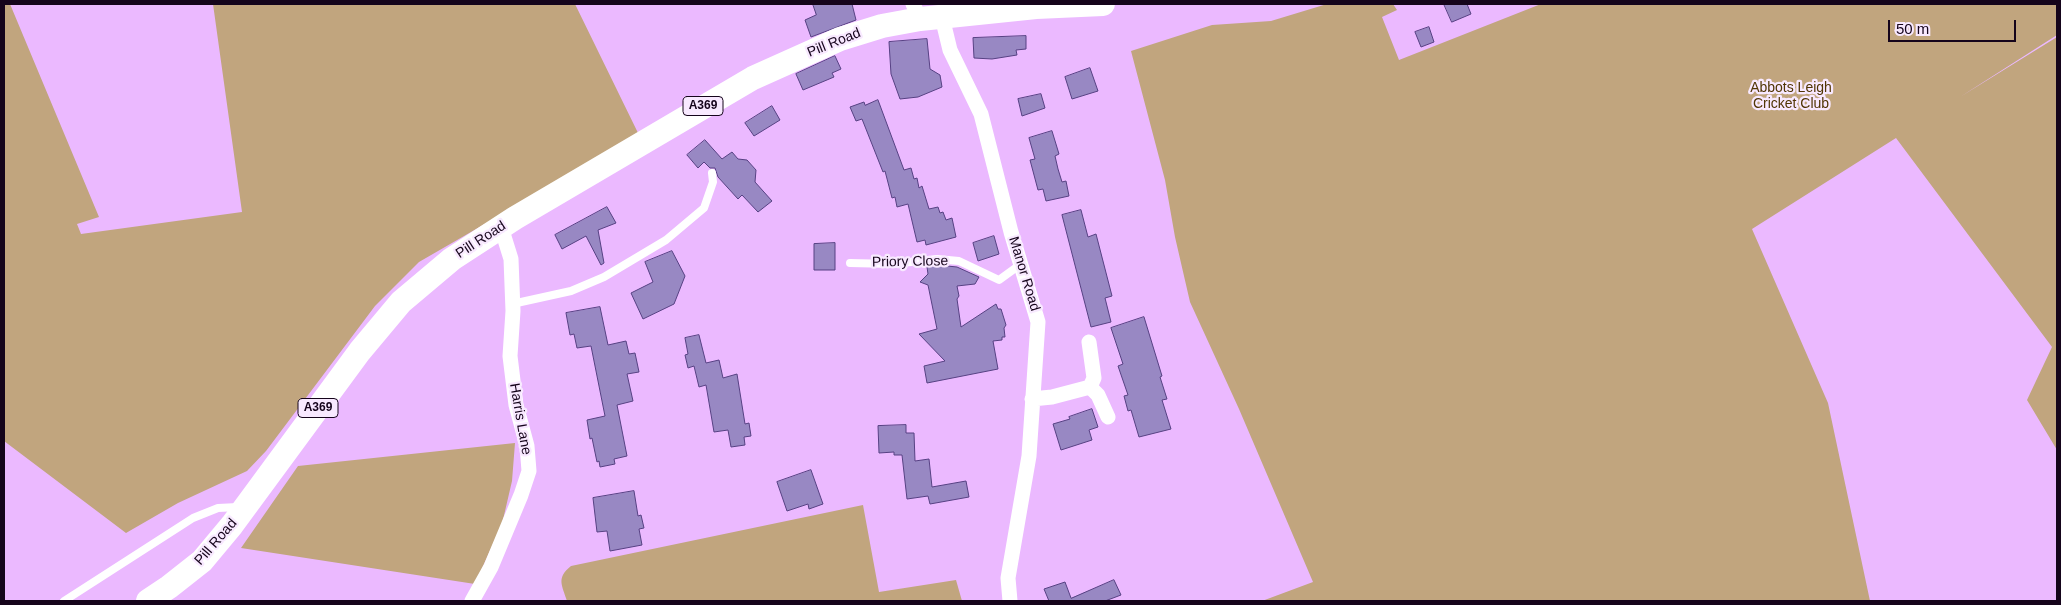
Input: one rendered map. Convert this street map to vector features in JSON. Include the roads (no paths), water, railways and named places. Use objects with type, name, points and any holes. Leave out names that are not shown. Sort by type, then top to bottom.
[{"type":"main road","name":"A369","points":[[925,13],[1103,4]]},
{"type":"main road","name":"Pill Road","points":[[148,601],[202,561],[246,506],[360,351],[401,302],[452,259],[501,227],[675,122],[753,78],[840,39],[858,39],[882,26],[925,13]]},
{"type":"street","name":"Manor Road","points":[[925,13],[950,50],[981,114],[1038,322],[1029,456],[1008,578],[1010,601]]},
{"type":"street","name":"Harris Lane","points":[[472,601],[491,567],[516,510],[529,471],[527,446],[516,405],[510,356],[512,259],[501,227]]},
{"type":"street","points":[[1089,342],[1094,378],[1090,387]]},
{"type":"street","points":[[1032,400],[1090,387]]},
{"type":"street","points":[[1090,387],[1098,395],[1108,417]]},
{"type":"lane","points":[[512,304],[571,291],[604,277],[666,240],[704,208],[713,182],[712,173]]},
{"type":"lane","name":"Priory Close","points":[[850,263],[893,264],[936,259],[959,261],[999,280],[1021,264]]},
{"type":"lane","points":[[64,601],[193,518],[218,508],[246,506]]},
{"type":"park label","name":"Abbots Leigh Cricket Club","points":[[1791,96]]}]
